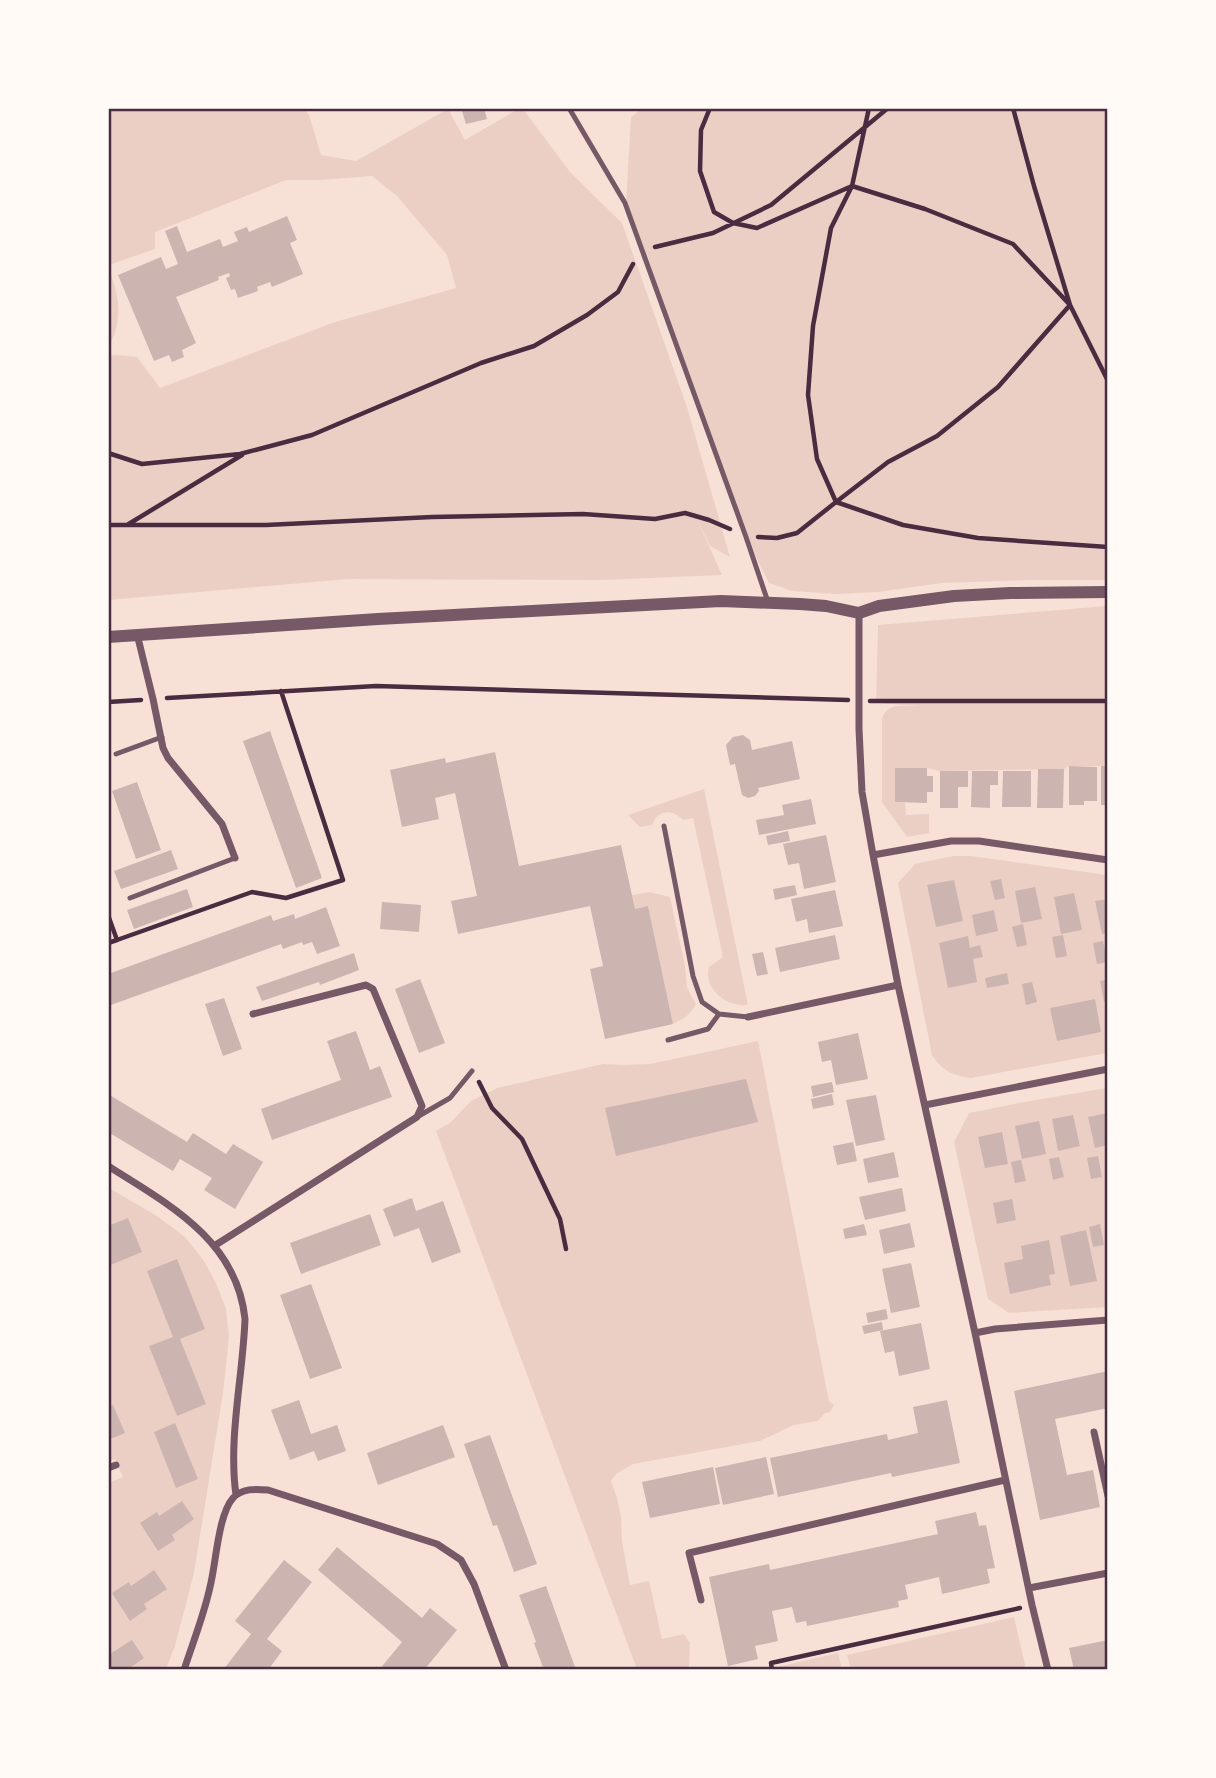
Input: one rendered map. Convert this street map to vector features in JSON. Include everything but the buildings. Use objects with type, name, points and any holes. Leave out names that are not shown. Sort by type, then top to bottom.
[{"type":"street","points":[[108,637],[378,619],[721,601],[826,606],[859,613],[879,606],[954,596],[1108,592]]},
{"type":"street","points":[[859,613],[862,792],[873,856],[898,985],[1048,1670]]},
{"type":"street","points":[[136,634],[163,748],[168,758],[222,824],[235,858]]},
{"type":"street","points":[[873,856],[951,841],[979,841],[1108,860]]},
{"type":"street","points":[[214,1246],[417,1117],[422,1106],[373,989],[366,985],[253,1014]]},
{"type":"street","points":[[748,1017],[898,985]]},
{"type":"street","points":[[925,1105],[1108,1069]]},
{"type":"street","points":[[108,1166],[181,1212],[214,1246],[236,1282],[245,1319],[234,1451],[236,1495]]},
{"type":"street","points":[[975,1333],[1108,1320]]},
{"type":"street","points":[[1094,1432],[1108,1496]]},
{"type":"street","points":[[701,1600],[689,1553],[1005,1480]]},
{"type":"street","points":[[184,1670],[210,1588],[225,1511],[230,1501],[246,1490],[268,1490],[438,1544],[461,1560],[474,1584],[506,1670]]},
{"type":"street","points":[[1029,1588],[1108,1573]]},
{"type":"lane","points":[[569,108],[625,203],[768,602]]},
{"type":"lane","points":[[116,754],[162,737]]},
{"type":"lane","points":[[664,826],[693,976],[702,1002],[719,1014],[748,1017]]},
{"type":"lane","points":[[130,898],[235,858]]},
{"type":"lane","points":[[668,1040],[708,1029],[719,1014]]},
{"type":"lane","points":[[417,1117],[450,1098],[472,1071]]},
{"type":"path","points":[[709,108],[701,130],[700,171],[714,212],[733,223],[757,228],[852,186],[925,209],[1013,244],[1070,305]]},
{"type":"path","points":[[869,108],[852,186],[831,229],[813,326],[808,395],[817,459],[836,502],[903,525],[978,538],[1108,547]]},
{"type":"path","points":[[733,223],[771,205],[888,108]]},
{"type":"path","points":[[1013,108],[1070,305],[1108,381]]},
{"type":"path","points":[[108,525],[266,525],[432,517],[583,514],[655,519],[685,513],[709,520],[746,537],[777,538],[797,533],[888,462],[937,436],[998,387],[1070,305]]},
{"type":"path","points":[[108,453],[142,464],[246,453],[312,435],[481,363],[534,346],[587,315]]},
{"type":"path","points":[[127,525],[246,453]]},
{"type":"path","points":[[108,702],[376,686],[859,701],[1108,701]]},
{"type":"path","points":[[108,943],[252,892],[286,898],[343,880],[281,691]]},
{"type":"path","points":[[108,915],[117,940]]},
{"type":"path","points":[[472,1071],[492,1108],[522,1139],[560,1219],[566,1250]]},
{"type":"path","points":[[772,1670],[771,1663],[1032,1605]]},
{"type":"shaded area","points":[[111,108],[305,109],[321,155],[356,161],[448,109],[465,140],[518,109],[523,109],[570,172],[622,223],[687,407],[730,557],[710,546],[696,517],[722,575],[601,580],[348,579],[109,600],[109,356],[137,357],[160,388],[335,322],[456,288],[447,255],[397,196],[372,176],[286,180],[155,232],[155,249],[109,265]]},
{"type":"shaded area","points":[[642,109],[1107,109],[1107,580],[942,583],[878,592],[837,594],[792,591],[769,583],[746,537],[626,203],[631,117]]},
{"type":"shaded area","points":[[108,268],[118,306],[117,326],[109,345]]},
{"type":"shaded area","points":[[1107,606],[1107,766],[940,771],[927,768],[895,768],[895,802],[905,803],[906,815],[929,814],[929,833],[907,837],[882,802],[882,719],[884,713],[892,707],[919,706],[876,703],[878,625]]},
{"type":"shaded area","points":[[704,789],[748,1005],[724,1000],[709,982],[709,967],[723,957],[693,818],[683,820],[665,812],[658,816],[652,825],[640,827],[628,815]]},
{"type":"shaded area","points":[[953,856],[971,856],[1107,875],[1107,1053],[971,1078],[949,1072],[932,1055],[898,883],[915,864]]},
{"type":"shaded area","points":[[650,892],[670,897],[687,988],[696,1004],[689,1014],[673,1024],[648,906],[635,909],[632,895]]},
{"type":"shaded area","points":[[758,1041],[829,1401],[834,1405],[830,1412],[825,1413],[818,1421],[794,1425],[760,1441],[633,1464],[616,1474],[611,1481],[621,1517],[622,1541],[630,1585],[649,1581],[662,1639],[684,1634],[690,1643],[689,1669],[637,1669],[436,1131],[451,1122],[471,1101],[497,1088],[603,1064],[650,1064]]},
{"type":"shaded area","points":[[1107,1088],[1107,1307],[1009,1313],[988,1299],[954,1142],[969,1113]]},
{"type":"shaded area","points":[[109,1188],[157,1216],[185,1237],[204,1261],[226,1309],[229,1337],[223,1393],[194,1573],[175,1646],[166,1669],[109,1669],[108,1483],[123,1477],[115,1459],[109,1461]]},
{"type":"shaded area","points":[[1014,1617],[1026,1669],[851,1669],[847,1655]]},
{"type":"shaded area","points":[[838,1653],[842,1669],[777,1667]]}]
